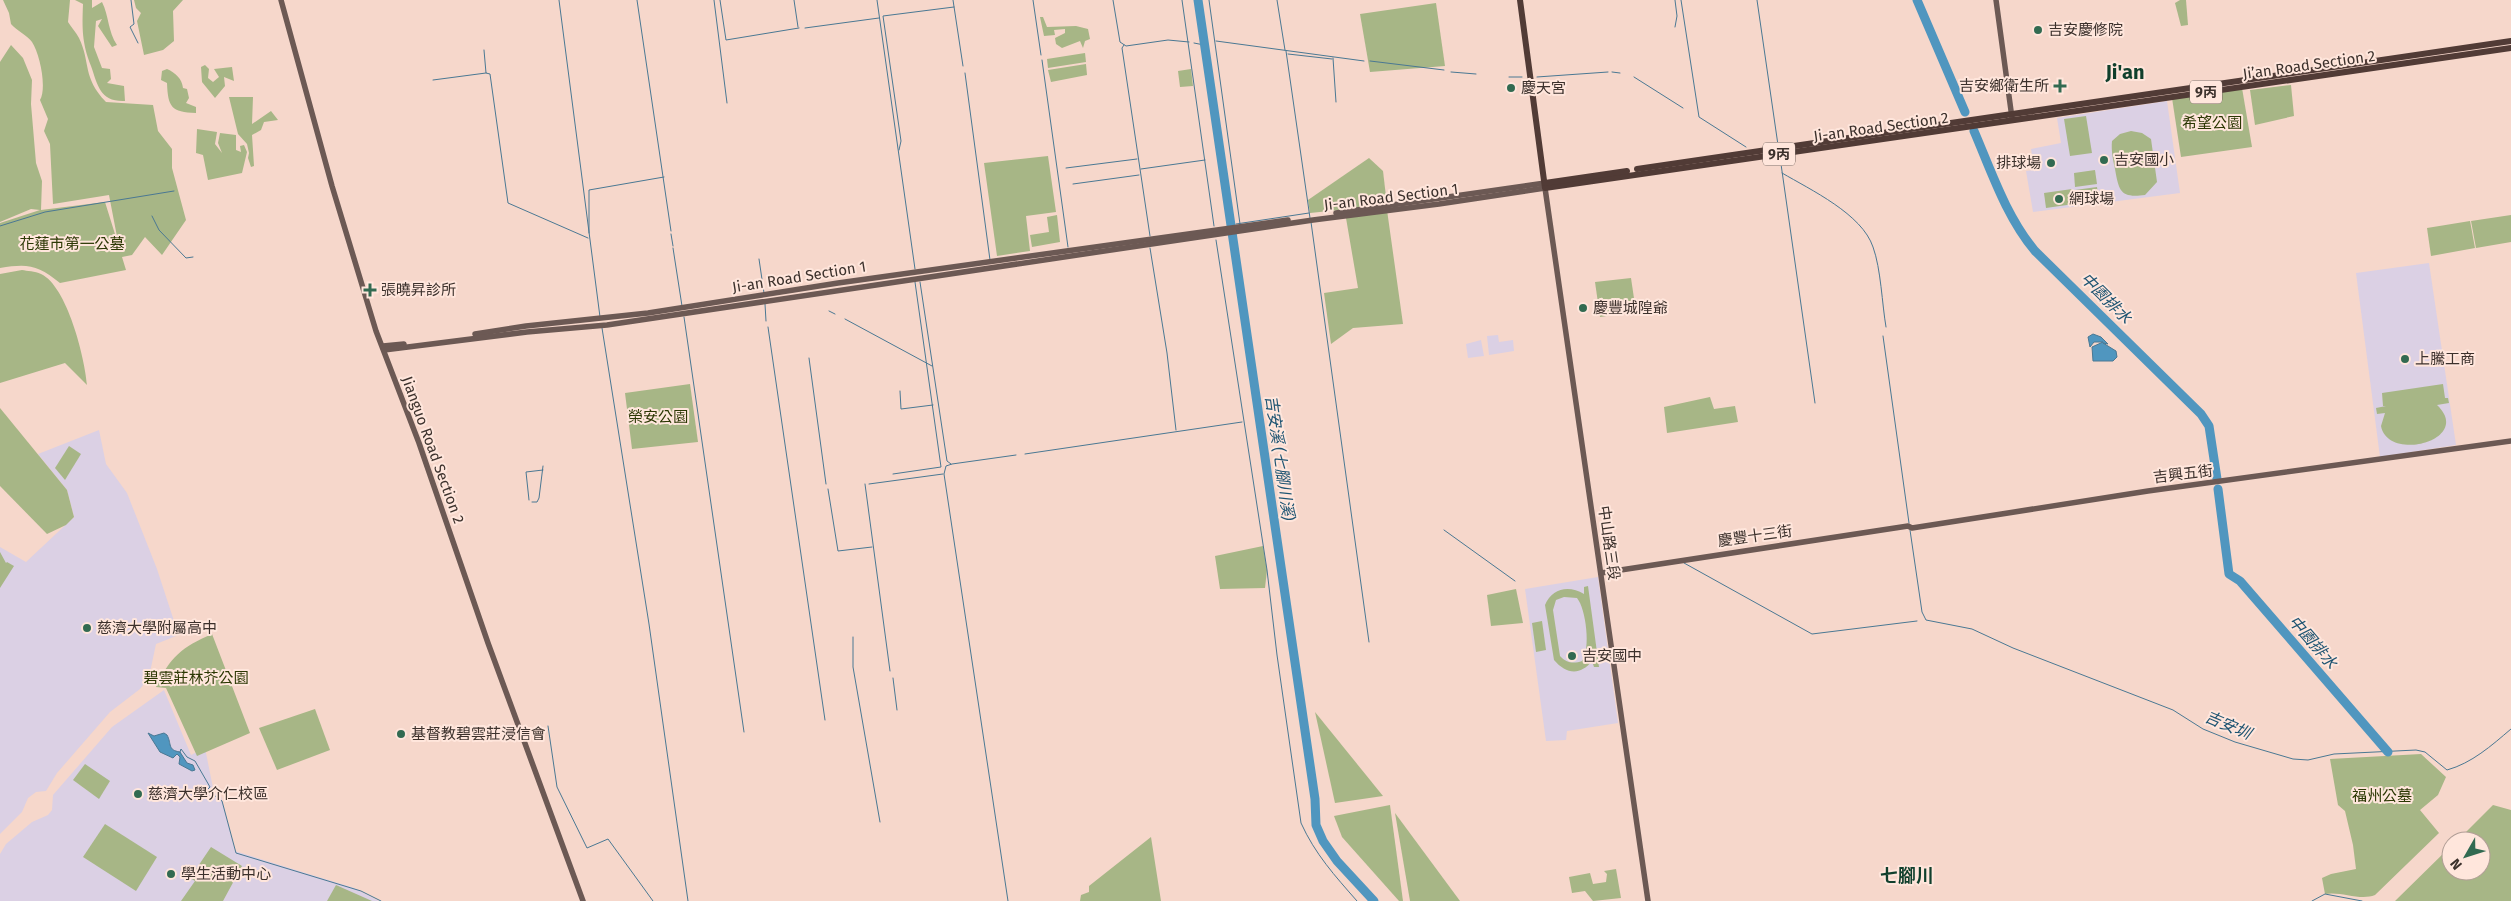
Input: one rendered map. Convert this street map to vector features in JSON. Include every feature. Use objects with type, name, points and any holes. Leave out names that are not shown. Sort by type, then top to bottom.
[{"type":"main road","points":[[1520,0],[1545,186]]},
{"type":"main road","name":"9丙","points":[[2400,62],[2511,41]]},
{"type":"main road","name":"9丙","points":[[2400,62],[2511,48]]},
{"type":"main road","name":"Ji’an Road Section 2","points":[[2012,113],[2400,62]]},
{"type":"main road","name":"Ji’an Road Section 2","points":[[2013,120],[2400,62]]},
{"type":"main road","name":"Ji-an Road Section 2","points":[[1545,186],[2012,113]]},
{"type":"main road","name":"Ji-an Road Section 2","points":[[1545,186],[2013,120]]},
{"type":"street","name":"Jianguo Road Section 2","points":[[281,0],[332,186],[383,348],[584,901]]},
{"type":"street","points":[[1996,0],[2013,120]]},
{"type":"street","name":"Ji-an Road Section 1","points":[[383,348],[607,325],[1218,232],[1545,186]]},
{"type":"street","name":"中山路三段","points":[[1545,186],[1648,901]]},
{"type":"street","name":"吉興五街","points":[[1912,528],[2148,491],[2458,450],[2511,441]]},
{"type":"street","name":"慶豐十三街","points":[[1601,573],[1908,526],[1912,528]]},
{"type":"shaded area","name":"吉安國小","points":[[2167,101],[2180,193],[2033,212],[2026,171],[2034,170],[2031,149],[2061,143],[2057,118]]},
{"type":"shaded area","name":"上騰工商","points":[[2429,263],[2456,445],[2380,457],[2356,273]]},
{"type":"shaded area","points":[[1498,335],[1499,342],[1513,340],[1514,351],[1489,355],[1487,336]]},
{"type":"shaded area","points":[[1481,340],[1484,356],[1468,358],[1466,344]]},
{"type":"shaded area","name":"慈濟大學附屬高中","points":[[99,430],[106,464],[127,493],[157,569],[174,621],[176,636],[156,644],[149,677],[140,689],[110,712],[57,773],[46,791],[36,792],[28,798],[22,812],[0,834],[0,547],[26,562],[74,517],[67,490],[38,454]]},
{"type":"shaded area","name":"吉安國中","points":[[1598,577],[1618,723],[1567,731],[1566,740],[1546,741],[1525,589]]},
{"type":"shaded area","name":"慈濟大學介仁校區","points":[[164,690],[191,755],[205,748],[214,793],[220,792],[235,851],[354,888],[379,901],[0,901],[0,854],[6,844],[32,822],[48,815],[52,810],[53,795],[112,727]]},
{"type":"green space","points":[[3,0],[70,0],[68,22],[83,47],[90,77],[98,93],[106,102],[153,105],[158,131],[172,149],[172,168],[186,220],[162,255],[145,237],[132,255],[122,257],[126,270],[60,283],[45,272],[32,267],[0,268],[0,223],[40,210],[31,209],[0,222],[0,62],[11,45],[23,58],[32,80],[31,104],[36,163],[42,181],[41,210],[105,202],[119,247],[109,195],[53,204],[50,144],[44,131],[48,119],[40,100],[43,80],[40,62],[32,42],[11,24],[9,13]]},
{"type":"green space","points":[[75,0],[92,0],[92,8],[102,2],[117,45],[112,47],[98,26],[102,19],[96,21],[94,47],[102,68],[110,69],[111,79],[107,83],[124,86],[125,101],[110,99],[105,96],[98,86],[84,43],[83,4]]},
{"type":"green space","points":[[134,0],[183,0],[173,11],[174,41],[163,50],[144,55],[137,21],[141,13],[136,8]]},
{"type":"green space","points":[[2180,0],[2186,0],[2188,25],[2181,26],[2175,3]]},
{"type":"green space","points":[[1436,3],[1445,66],[1370,72],[1360,14]]},
{"type":"green space","points":[[1040,17],[1043,17],[1047,27],[1076,26],[1088,29],[1090,39],[1085,41],[1083,48],[1080,41],[1062,48],[1056,44],[1055,38],[1065,33],[1065,29],[1054,30],[1055,35],[1044,36]]},
{"type":"green space","points":[[1085,53],[1086,62],[1048,68],[1047,59]]},
{"type":"green space","points":[[1086,64],[1087,75],[1051,82],[1048,70]]},
{"type":"green space","points":[[205,65],[209,69],[208,78],[213,82],[219,77],[214,69],[232,67],[234,81],[224,77],[225,86],[215,98],[202,82],[201,67]]},
{"type":"green space","points":[[167,69],[178,77],[183,88],[187,89],[189,98],[186,103],[196,107],[196,113],[181,111],[172,107],[168,98],[167,83],[161,80],[162,71]]},
{"type":"green space","points":[[1191,69],[1193,86],[1180,87],[1178,71]]},
{"type":"green space","points":[[2291,85],[2294,116],[2255,125],[2250,90]]},
{"type":"green space","name":"希望公園","points":[[2242,88],[2252,147],[2181,157],[2172,98]]},
{"type":"green space","points":[[229,97],[253,97],[252,124],[271,111],[278,120],[264,122],[261,130],[252,135],[254,166],[251,167],[248,158],[247,144],[238,134]]},
{"type":"green space","points":[[2086,116],[2092,153],[2070,156],[2064,119]]},
{"type":"green space","points":[[197,129],[217,132],[215,144],[222,153],[218,143],[220,133],[236,135],[236,150],[241,152],[240,146],[244,145],[247,152],[242,173],[208,180],[203,155],[196,153]]},
{"type":"green space","points":[[2131,131],[2142,133],[2151,139],[2157,182],[2145,195],[2137,196],[2122,192],[2116,177],[2112,155],[2112,141],[2120,134]]},
{"type":"green space","points":[[1048,156],[1056,212],[1026,216],[1030,251],[997,256],[984,163]]},
{"type":"green space","points":[[1369,158],[1383,171],[1387,205],[1310,213],[1308,200]]},
{"type":"green space","points":[[2095,170],[2097,184],[2075,187],[2074,173]]},
{"type":"green space","points":[[2097,187],[2099,200],[2076,203],[2075,190]]},
{"type":"green space","name":"網球場","points":[[2072,189],[2074,204],[2046,208],[2044,193]]},
{"type":"green space","points":[[1387,210],[1403,324],[1353,328],[1331,344],[1324,293],[1358,288],[1346,218]]},
{"type":"green space","points":[[1057,215],[1060,242],[1032,247],[1030,235],[1049,232],[1047,217]]},
{"type":"green space","points":[[2511,215],[2511,242],[2476,248],[2471,221]]},
{"type":"green space","points":[[2470,221],[2475,248],[2431,256],[2427,228]]},
{"type":"green space","name":"花蓮市第一公墓","points":[[22,270],[41,274],[50,281],[59,293],[73,324],[83,358],[87,385],[65,363],[0,383],[0,274]]},
{"type":"green space","points":[[1631,278],[1636,312],[1600,317],[1595,282]]},
{"type":"green space","name":"榮安公園","points":[[690,384],[698,442],[632,449],[625,393]]},
{"type":"green space","points":[[2443,384],[2445,398],[2448,398],[2449,403],[2437,405],[2446,417],[2445,428],[2437,437],[2412,445],[2398,443],[2387,437],[2381,426],[2385,413],[2377,414],[2376,408],[2386,406],[2383,406],[2382,393]]},
{"type":"green space","points":[[1710,397],[1714,409],[1735,406],[1738,422],[1667,433],[1664,407]]},
{"type":"green space","points":[[0,408],[67,490],[74,517],[66,525],[47,534],[0,486]]},
{"type":"green space","points":[[69,446],[81,454],[65,480],[55,468]]},
{"type":"green space","points":[[1263,546],[1267,570],[1265,588],[1220,589],[1215,556]]},
{"type":"green space","points":[[0,552],[6,563],[14,566],[0,588]]},
{"type":"green space","points":[[1588,586],[1599,667],[1594,667],[1592,661],[1583,669],[1573,671],[1563,668],[1554,660],[1545,605],[1548,599],[1556,592],[1567,589],[1584,594],[1584,587]],"holes":[[[1564,597],[1577,598],[1583,611],[1587,639],[1585,655],[1582,661],[1573,663],[1560,656],[1553,610],[1556,600]]]},
{"type":"green space","points":[[1516,589],[1523,623],[1491,626],[1487,595]]},
{"type":"green space","points":[[1542,621],[1546,650],[1536,652],[1532,623]]},
{"type":"green space","name":"碧雲莊林芥公園","points":[[212,634],[250,733],[197,756],[166,688],[156,687],[166,668],[178,654]]},
{"type":"green space","points":[[315,709],[330,750],[277,770],[259,728]]},
{"type":"green space","points":[[1315,712],[1383,796],[1335,803]]},
{"type":"green space","name":"福州公墓","points":[[2421,754],[2446,777],[2438,795],[2420,810],[2439,833],[2375,895],[2363,897],[2325,894],[2322,878],[2331,874],[2356,869],[2353,845],[2345,811],[2338,805],[2330,759]]},
{"type":"green space","points":[[85,764],[110,781],[99,799],[73,780]]},
{"type":"green space","points":[[1390,805],[1403,901],[1399,901],[1342,837],[1334,816]]},
{"type":"green space","points":[[2493,805],[2511,810],[2511,901],[2395,901],[2441,856],[2441,881],[2491,881],[2491,831],[2467,831]]},
{"type":"green space","points":[[1395,813],[1460,901],[1410,901]]},
{"type":"green space","points":[[105,824],[157,857],[136,891],[83,857]]},
{"type":"green space","points":[[1151,837],[1161,901],[1080,901],[1081,895],[1089,892],[1089,886]]},
{"type":"green space","points":[[211,847],[242,866],[223,901],[181,901],[195,881],[190,878]]},
{"type":"green space","points":[[1616,869],[1621,898],[1593,901],[1585,891],[1572,893],[1569,877],[1590,873],[1593,884],[1606,882],[1607,874],[1604,871]]},
{"type":"green space","points":[[336,885],[372,901],[327,901]]},
{"type":"water","points":[[2093,334],[2101,337],[2108,344],[2103,343],[2116,351],[2117,357],[2113,361],[2093,361],[2092,347],[2103,342],[2094,342],[2090,347],[2088,337]]},
{"type":"water","points":[[148,733],[154,736],[164,733],[167,735],[171,748],[180,752],[187,763],[193,765],[195,770],[192,771],[179,764],[180,757],[177,754],[173,758],[160,752]]},
{"type":"waterway","points":[[131,0],[134,24],[130,27],[138,43]]},
{"type":"waterway","points":[[559,0],[600,317]]},
{"type":"waterway","points":[[637,0],[671,231]]},
{"type":"waterway","points":[[714,0],[727,103]]},
{"type":"waterway","points":[[720,0],[726,40],[799,28]]},
{"type":"waterway","points":[[794,0],[798,27]]},
{"type":"waterway","points":[[877,0],[915,269]]},
{"type":"waterway","points":[[953,0],[963,66]]},
{"type":"waterway","points":[[1033,0],[1041,55]]},
{"type":"waterway","points":[[1113,0],[1120,42],[1126,46],[1168,40],[1189,42]]},
{"type":"waterway","points":[[1182,0],[1214,226]]},
{"type":"waterway","name":"吉安溪 (七腳川溪)","points":[[1198,0],[1315,799],[1316,825],[1323,841],[1337,861],[1374,901]]},
{"type":"waterway","points":[[1209,0],[1240,224]]},
{"type":"waterway","points":[[1277,0],[1285,50]]},
{"type":"waterway","points":[[1675,0],[1677,16],[1675,27]]},
{"type":"waterway","points":[[1681,0],[1699,117],[1746,147]]},
{"type":"waterway","points":[[1757,0],[1778,145]]},
{"type":"waterway","name":"中園排水","points":[[1917,0],[1965,112]]},
{"type":"waterway","points":[[899,150],[901,141],[883,16],[954,7]]},
{"type":"waterway","points":[[805,28],[879,18]]},
{"type":"waterway","points":[[1216,41],[1364,61]]},
{"type":"waterway","points":[[1194,43],[1204,45]]},
{"type":"waterway","points":[[1124,45],[1122,48],[1150,236]]},
{"type":"waterway","points":[[484,50],[486,73],[490,74],[508,203],[588,238]]},
{"type":"waterway","points":[[1286,51],[1310,218]]},
{"type":"waterway","points":[[1288,54],[1332,59]]},
{"type":"waterway","points":[[1333,58],[1336,102]]},
{"type":"waterway","points":[[1042,60],[1068,247]]},
{"type":"waterway","points":[[1370,61],[1444,70]]},
{"type":"waterway","points":[[1451,72],[1476,74]]},
{"type":"waterway","points":[[1537,77],[1608,72]]},
{"type":"waterway","points":[[1612,72],[1620,73]]},
{"type":"waterway","points":[[433,80],[486,73]]},
{"type":"waterway","points":[[965,73],[990,260]]},
{"type":"waterway","points":[[1509,77],[1522,77]]},
{"type":"waterway","points":[[1634,77],[1683,108]]},
{"type":"waterway","name":"中園排水","points":[[1974,131],[2008,209],[2035,251],[2201,414],[2209,426],[2217,479]]},
{"type":"waterway","points":[[1780,157],[1815,403]]},
{"type":"waterway","points":[[1764,158],[1772,163]]},
{"type":"waterway","points":[[1066,168],[1137,159]]},
{"type":"waterway","points":[[1141,169],[1205,160]]},
{"type":"waterway","points":[[1782,173],[1834,204],[1858,224],[1867,235],[1876,256],[1886,327]]},
{"type":"waterway","points":[[1073,184],[1139,175]]},
{"type":"waterway","points":[[589,233],[589,190],[664,177]]},
{"type":"waterway","points":[[0,226],[45,212],[174,191]]},
{"type":"waterway","points":[[1236,224],[1309,213]]},
{"type":"waterway","points":[[152,216],[159,230],[186,258],[193,257]]},
{"type":"waterway","points":[[1311,222],[1369,642]]},
{"type":"waterway","points":[[671,234],[673,246]]},
{"type":"waterway","points":[[1216,240],[1267,570],[1301,823],[1319,855],[1357,901]]},
{"type":"waterway","points":[[673,248],[682,306]]},
{"type":"waterway","points":[[1150,248],[1167,353],[1176,430]]},
{"type":"waterway","points":[[759,259],[764,293]]},
{"type":"waterway","points":[[893,474],[941,467],[915,282]]},
{"type":"waterway","points":[[920,282],[947,461],[951,464]]},
{"type":"waterway","points":[[765,304],[766,321]]},
{"type":"waterway","points":[[829,311],[835,314]]},
{"type":"waterway","points":[[684,317],[744,732]]},
{"type":"waterway","points":[[845,319],[932,366]]},
{"type":"waterway","points":[[768,327],[825,720]]},
{"type":"waterway","points":[[602,328],[649,624],[688,901]]},
{"type":"waterway","points":[[1883,336],[1909,523]]},
{"type":"waterway","points":[[809,358],[826,484]]},
{"type":"waterway","points":[[900,391],[901,409],[933,405]]},
{"type":"waterway","points":[[1025,454],[1242,422]]},
{"type":"waterway","points":[[1008,901],[944,474],[946,466],[952,464],[1016,455]]},
{"type":"waterway","points":[[532,502],[537,502],[539,498],[543,466]]},
{"type":"waterway","points":[[529,500],[526,472],[543,470]]},
{"type":"waterway","points":[[869,484],[943,474]]},
{"type":"waterway","points":[[865,484],[890,671]]},
{"type":"waterway","points":[[828,489],[838,551],[872,547]]},
{"type":"waterway","name":"中園排水","points":[[2218,489],[2229,574],[2240,581],[2388,752]]},
{"type":"waterway","points":[[1444,530],[1515,581]]},
{"type":"waterway","name":"吉安圳","points":[[1910,530],[1922,612],[1926,620],[1972,629],[2013,648],[2173,710],[2203,729],[2235,742],[2293,759],[2308,760],[2334,754],[2416,750],[2425,752],[2447,770],[2465,763],[2489,748],[2511,729]]},
{"type":"waterway","points":[[1684,563],[1812,634],[1917,621]]},
{"type":"waterway","points":[[853,637],[853,667],[880,822]]},
{"type":"waterway","points":[[893,678],[897,710]]},
{"type":"waterway","points":[[548,726],[557,787],[587,848],[608,839],[653,901]]},
{"type":"waterway","points":[[180,752],[181,749],[187,757],[195,761],[210,787],[207,790],[222,801],[236,853],[361,891],[381,901]]},
{"type":"waterway","points":[[2312,901],[2325,894],[2362,901]]},
{"type":"place","name":"吉安慶修院","points":[[2038,30]]},
{"type":"place","name":"吉安鄉衛生所","points":[[2060,86]]},
{"type":"place","name":"慶天宮","points":[[1511,88]]},
{"type":"place","name":"吉安國小","points":[[2104,160]]},
{"type":"place","name":"排球場","points":[[2051,163]]},
{"type":"place","name":"網球場","points":[[2059,199]]},
{"type":"place","name":"張曉昇診所","points":[[370,290]]},
{"type":"place","name":"慶豐城隍爺","points":[[1583,308]]},
{"type":"place","name":"上騰工商","points":[[2405,359]]},
{"type":"place","name":"慈濟大學附屬高中","points":[[87,628]]},
{"type":"place","name":"吉安國中","points":[[1572,656]]},
{"type":"place","name":"基督教碧雲莊浸信會","points":[[401,734]]},
{"type":"place","name":"慈濟大學介仁校區","points":[[138,794]]},
{"type":"place","name":"學生活動中心","points":[[171,874]]},
{"type":"district","name":"Ji'an","points":[[2125,72]]},
{"type":"district","name":"七腳川","points":[[1907,876]]}]
